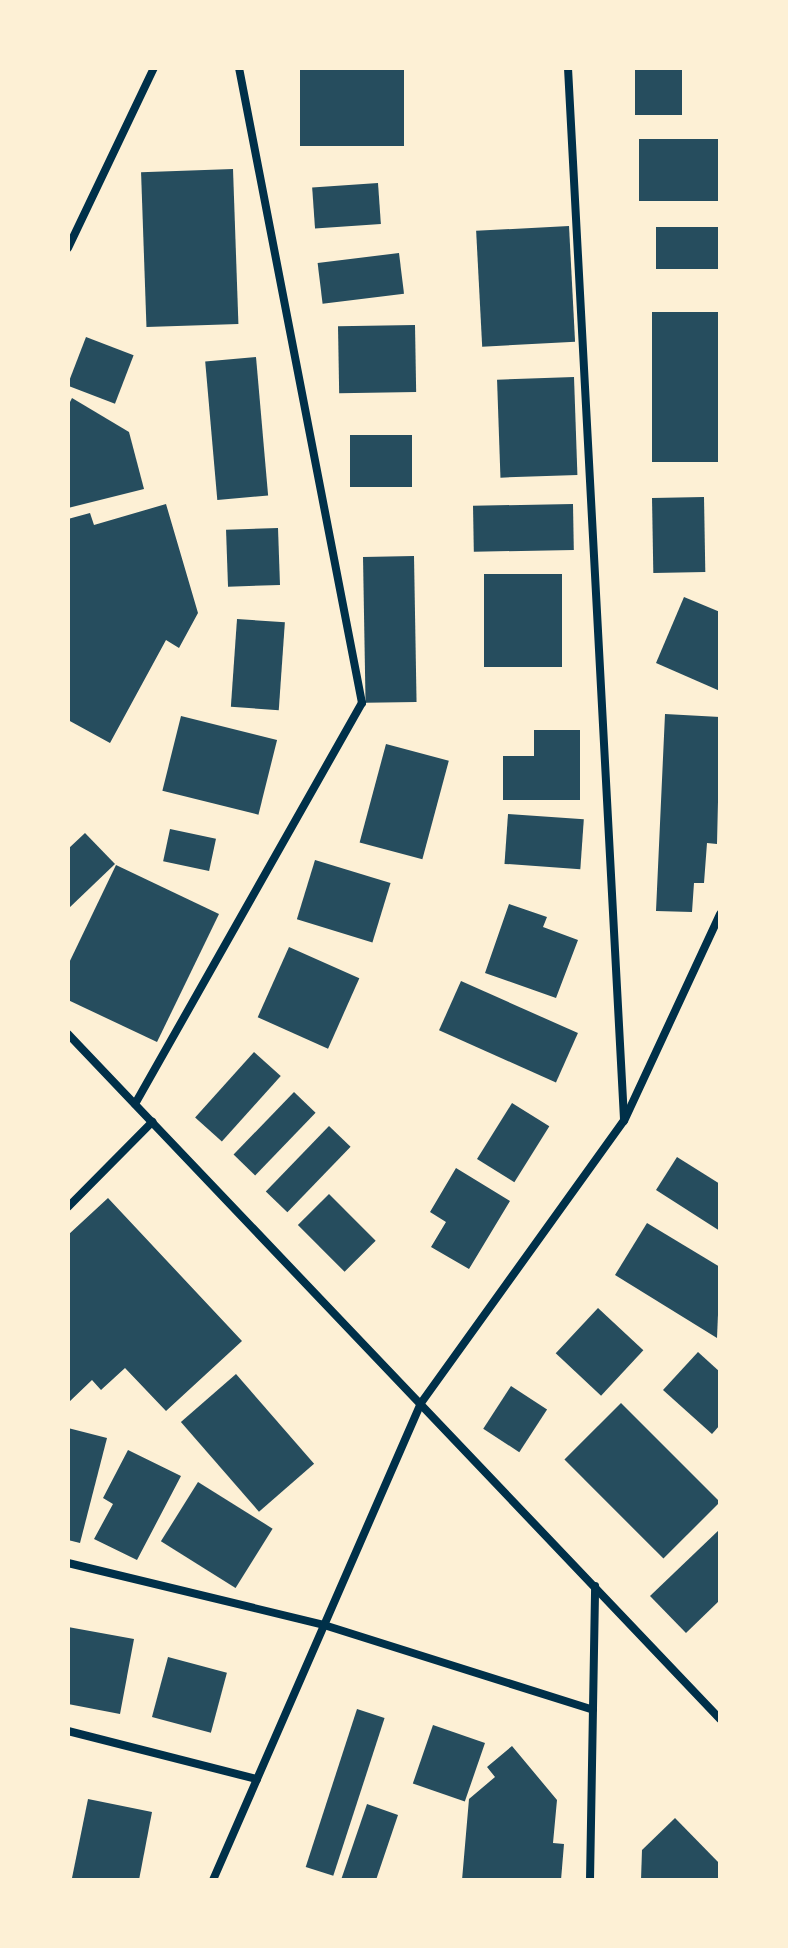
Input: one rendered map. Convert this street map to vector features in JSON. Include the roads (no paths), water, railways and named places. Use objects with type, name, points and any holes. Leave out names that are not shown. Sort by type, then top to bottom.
[{"type":"street","points":[[68,248],[154,68]]},
{"type":"street","points":[[135,1104],[362,703],[239,68]]},
{"type":"street","points":[[568,68],[624,1121]]},
{"type":"street","points":[[213,1880],[421,1403],[624,1121],[720,914]]},
{"type":"street","points":[[68,1034],[720,1719]]},
{"type":"street","points":[[68,1207],[152,1122]]},
{"type":"street","points":[[68,1563],[324,1625],[593,1710]]},
{"type":"street","points":[[590,1880],[595,1586]]},
{"type":"street","points":[[68,1731],[257,1779]]}]
